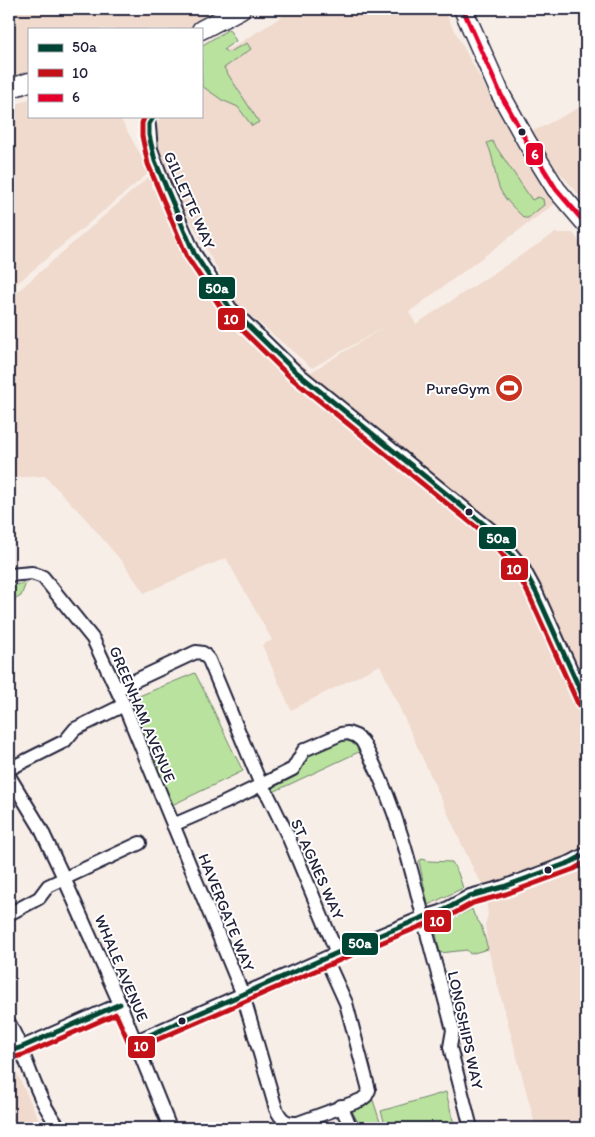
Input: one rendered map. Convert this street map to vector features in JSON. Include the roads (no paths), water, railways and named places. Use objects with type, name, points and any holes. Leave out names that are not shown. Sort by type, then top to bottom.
[{"type":"main road","points":[[202,29],[241,9]]},
{"type":"main road","points":[[454,9],[463,26],[475,34]]},
{"type":"main road","points":[[463,9],[500,94],[527,142],[556,189],[584,218]]},
{"type":"main road","points":[[470,9],[474,21],[475,34]]},
{"type":"main road","points":[[9,89],[28,82]]},
{"type":"street","name":"GILLETTE WAY","points":[[150,119],[151,149],[155,161],[194,253],[230,308],[296,371],[491,530],[522,568],[533,587],[586,703]]},
{"type":"street","name":"GREENHAM AVENUE","points":[[9,575],[32,573],[43,577],[93,639],[124,705],[173,824]]},
{"type":"street","name":"ST AGNES WAY","points":[[116,689],[196,652],[203,653],[209,660],[261,785],[269,797],[332,956],[369,1090]]},
{"type":"street","points":[[9,769],[65,741],[75,729],[124,705]]},
{"type":"street","name":"LONGSHIPS WAY","points":[[173,824],[224,803],[293,769],[304,750],[341,734],[348,733],[356,736],[362,742],[399,825],[453,1030],[450,1047],[471,1128]]},
{"type":"street","name":"WHALE AVENUE","points":[[9,776],[40,827],[64,878],[120,1004],[170,1128]]},
{"type":"street","name":"HAVERGATE WAY","points":[[173,824],[243,995],[276,1109],[281,1119],[288,1126],[298,1123],[361,1100],[369,1090]]},
{"type":"street","points":[[9,914],[39,898],[48,886],[140,843]]},
{"type":"street","points":[[136,1042],[332,956],[440,912],[470,896],[546,872],[586,854]]},
{"type":"street","points":[[15,1049],[120,1004]]},
{"type":"street","points":[[9,1023],[15,1049],[52,1118],[60,1128]]},
{"type":"street","points":[[341,1106],[351,1128]]},
{"type":"place","name":"PureGym","points":[[509,388]]}]
